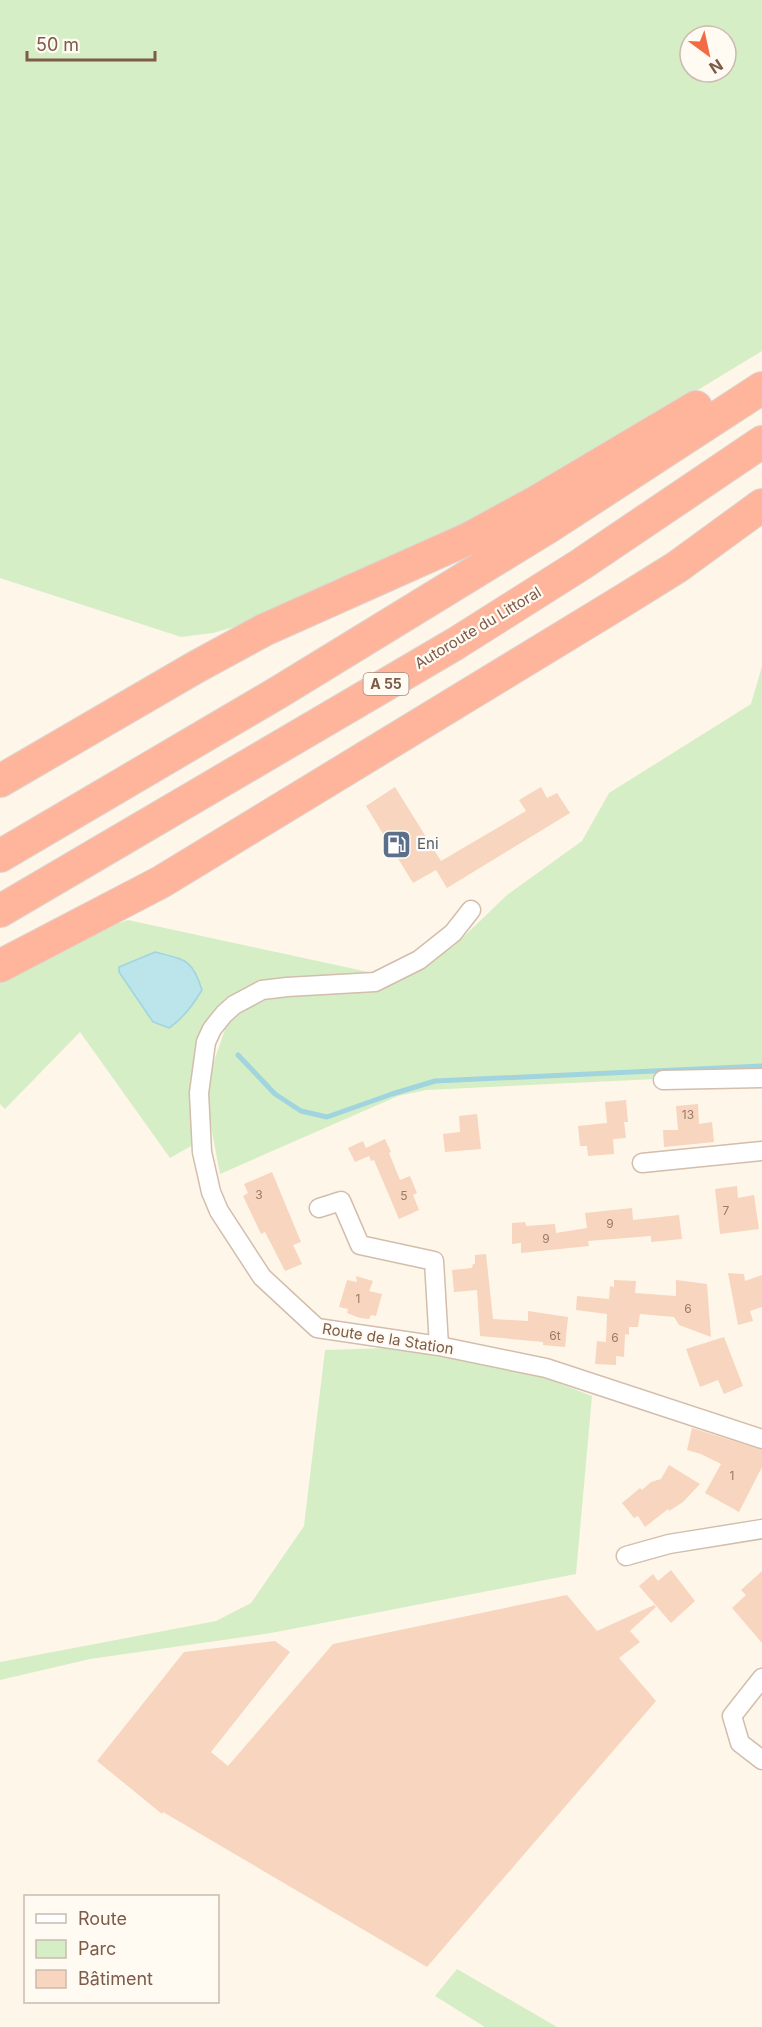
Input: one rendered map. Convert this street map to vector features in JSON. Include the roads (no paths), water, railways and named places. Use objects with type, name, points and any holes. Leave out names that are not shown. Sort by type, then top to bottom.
[{"type":"highway","points":[[0,781],[264,630],[437,554],[479,533],[536,502],[762,367]]},
{"type":"highway","points":[[0,856],[300,680],[550,526],[762,388]]},
{"type":"highway","name":"Autoroute du Littoral","points":[[0,911],[455,644],[580,565],[762,442]]},
{"type":"highway","points":[[0,966],[181,870],[633,595],[705,548],[762,505]]},
{"type":"street","name":"Route de la Station","points":[[471,910],[453,933],[419,960],[375,982],[262,990],[234,1005],[212,1029],[206,1042],[199,1093],[202,1152],[211,1192],[219,1211],[262,1277],[317,1328],[440,1346],[546,1368],[762,1439]]},
{"type":"street","points":[[663,1080],[762,1078]]},
{"type":"street","points":[[642,1163],[762,1151]]},
{"type":"street","points":[[319,1208],[340,1201],[360,1245],[434,1261],[440,1346]]},
{"type":"street","points":[[626,1556],[669,1544],[762,1529]]},
{"type":"street","points":[[762,1678],[732,1716],[740,1743],[762,1760]]},
{"type":"water","points":[[155,952],[180,959],[191,966],[202,990],[187,1011],[169,1028],[153,1022],[119,972],[119,967]]},
{"type":"waterway","points":[[238,1055],[275,1094],[301,1111],[327,1117],[435,1081],[762,1066]]},
{"type":"place","name":"Eni","points":[[396,844]]}]
